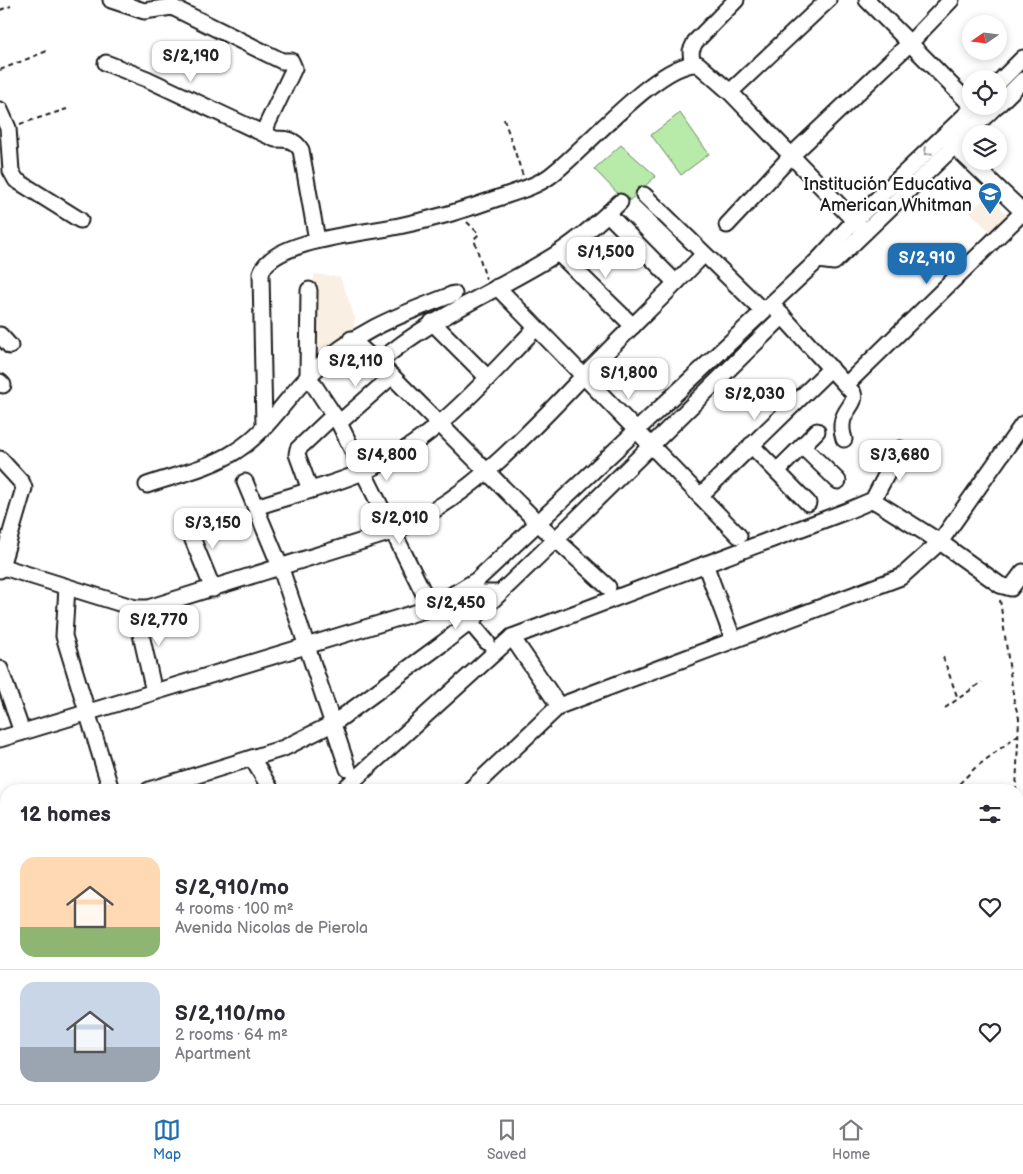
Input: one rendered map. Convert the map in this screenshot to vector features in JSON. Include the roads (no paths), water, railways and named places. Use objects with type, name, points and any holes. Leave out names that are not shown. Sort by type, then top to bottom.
[{"type":"street","points":[[111,0],[144,11],[172,7],[282,61],[290,61],[294,68],[263,134]]},
{"type":"street","points":[[692,63],[691,51],[695,42],[736,0]]},
{"type":"street","points":[[730,92],[828,0]]},
{"type":"street","points":[[867,0],[962,95]]},
{"type":"street","points":[[728,225],[792,155],[910,43],[951,0]]},
{"type":"street","points":[[1007,74],[1023,58]]},
{"type":"street","points":[[106,63],[147,79],[275,139],[291,140],[301,150],[317,240]]},
{"type":"street","points":[[264,426],[261,273],[268,261],[317,240],[399,226],[459,212],[527,188],[557,171],[642,92],[684,65],[698,64],[730,92],[865,232]]},
{"type":"street","points":[[1007,95],[1023,80]]},
{"type":"street","points":[[0,110],[8,128],[11,171],[16,180],[80,220]]},
{"type":"street","points":[[818,260],[834,262],[865,232],[950,141],[970,115]]},
{"type":"street","points":[[851,380],[1023,212],[950,141]]},
{"type":"street","points":[[0,739],[436,605],[455,594],[477,580],[538,523],[818,260],[854,221],[950,141]]},
{"type":"street","points":[[644,195],[703,255],[767,307],[783,316],[855,397],[842,417],[840,428],[844,440]]},
{"type":"street","points":[[378,363],[409,337],[432,322],[558,253],[608,214],[620,202]]},
{"type":"street","points":[[608,214],[676,283]]},
{"type":"street","points":[[558,253],[633,326]]},
{"type":"street","points":[[0,459],[22,483],[24,488],[0,568],[136,608],[162,605],[395,531],[429,514],[486,472],[703,255]]},
{"type":"street","points":[[494,289],[536,328],[637,429],[739,536]]},
{"type":"street","points":[[309,290],[308,376],[337,419],[436,605],[470,622],[487,642]]},
{"type":"street","points":[[147,485],[224,458],[245,445],[284,406],[308,376],[351,339],[397,316],[454,294]]},
{"type":"street","points":[[180,784],[284,748],[334,723],[470,622],[653,446],[783,316]]},
{"type":"street","points":[[432,322],[488,378]]},
{"type":"street","points":[[256,507],[365,471],[402,451],[439,424],[488,378],[536,328]]},
{"type":"street","points":[[351,339],[392,376],[538,523],[608,587]]},
{"type":"street","points":[[700,496],[831,368]]},
{"type":"street","points":[[310,490],[297,454],[298,449],[392,376]]},
{"type":"street","points":[[476,784],[559,706],[901,577],[940,542],[1023,424]]},
{"type":"street","points":[[777,471],[817,431]]},
{"type":"street","points":[[752,445],[808,503]]},
{"type":"street","points":[[802,446],[838,481]]},
{"type":"street","points":[[350,784],[512,637],[873,500],[900,449]]},
{"type":"street","points":[[245,482],[280,566],[348,769]]},
{"type":"street","points":[[873,500],[940,542],[1000,585],[1011,588],[1023,572]]},
{"type":"street","points":[[186,523],[213,589]]},
{"type":"street","points":[[705,564],[733,639]]},
{"type":"street","points":[[67,587],[64,636],[109,784]]},
{"type":"street","points":[[455,594],[500,594]]},
{"type":"street","points":[[136,608],[154,692]]},
{"type":"street","points":[[512,637],[559,706]]},
{"type":"street","points":[[0,669],[22,732]]},
{"type":"street","points":[[252,758],[267,784]]},
{"type":"place","name":"Institución Educativa American Whitman","points":[[990,215]]}]
